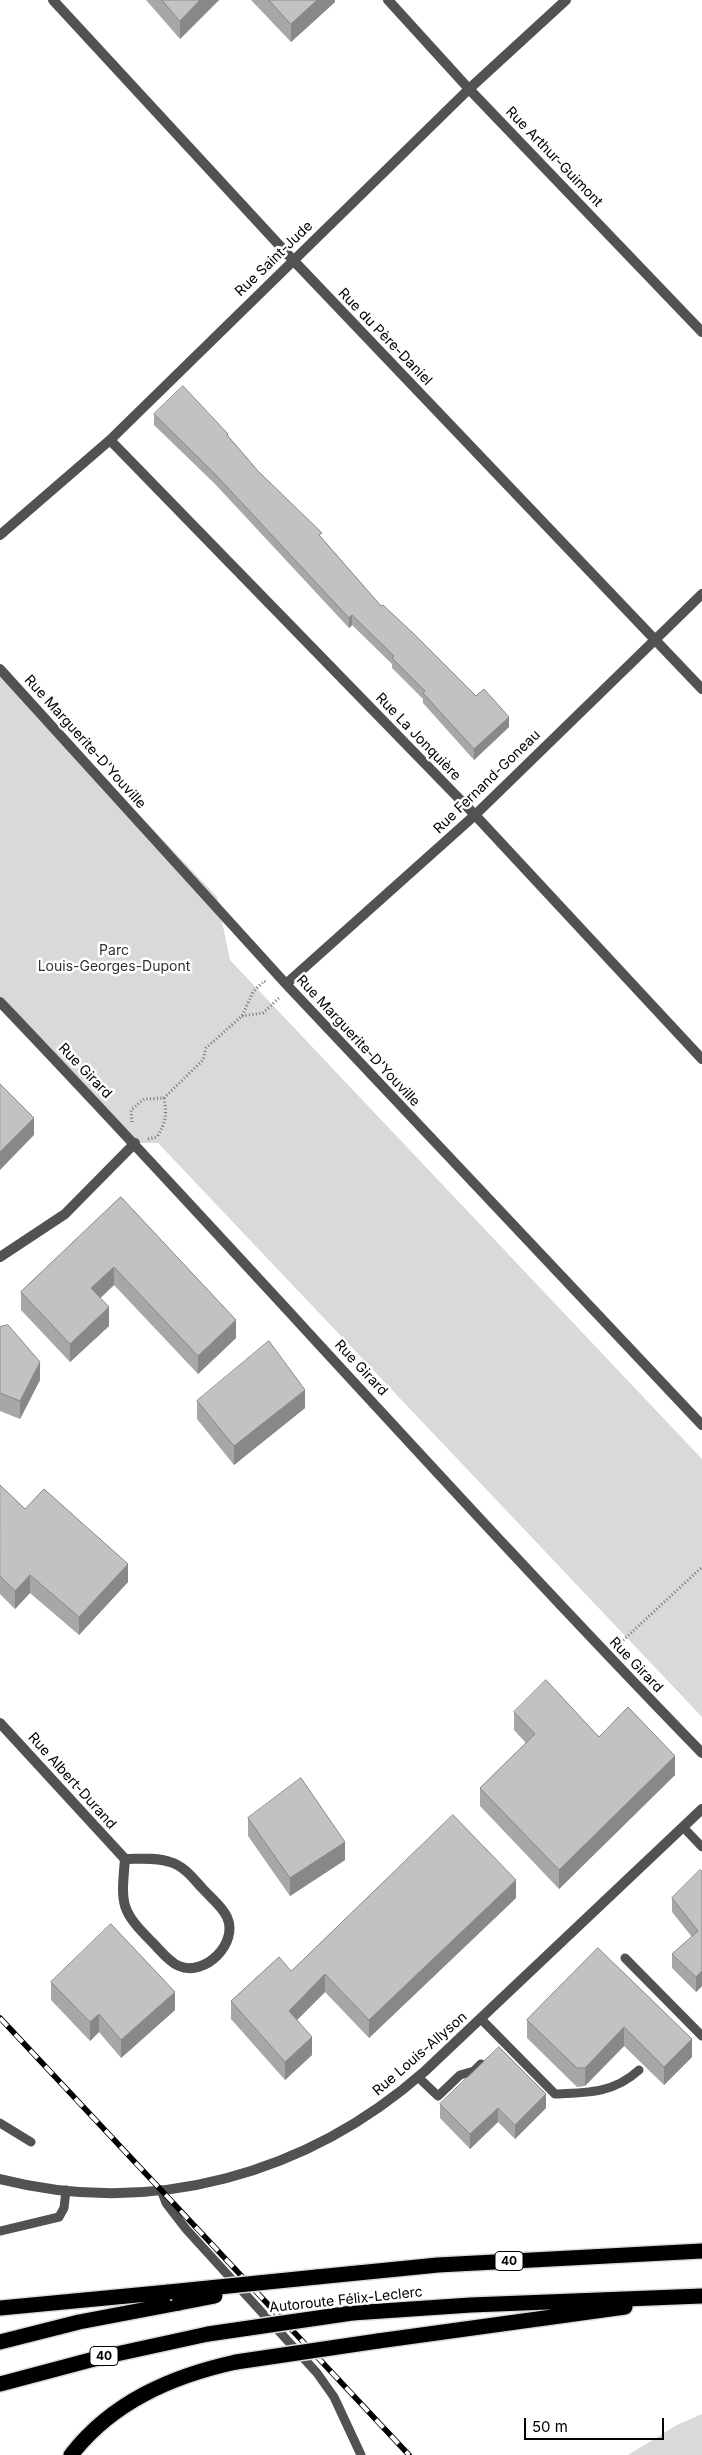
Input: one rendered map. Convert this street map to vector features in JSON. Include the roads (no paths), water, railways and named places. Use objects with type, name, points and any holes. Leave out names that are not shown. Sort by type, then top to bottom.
[{"type":"highway","name":"Autoroute Félix-Leclerc","points":[[174,2297],[317,2277],[438,2265],[702,2250]]},
{"type":"highway","name":"Autoroute Félix-Leclerc","points":[[0,2384],[89,2360],[208,2334],[352,2313],[471,2305],[702,2296]]},
{"type":"highway","points":[[71,2455],[98,2426],[136,2398],[182,2377],[236,2362],[702,2296]]},
{"type":"highway","points":[[0,2308],[174,2297]]},
{"type":"highway","points":[[0,2342],[174,2297]]},
{"type":"street","name":"Rue du Père-Daniel","points":[[53,0],[293,260],[702,689]]},
{"type":"street","name":"Rue Arthur-Guimont","points":[[388,0],[469,89],[702,332]]},
{"type":"street","name":"Rue Saint-Jude","points":[[0,535],[110,440],[469,89],[566,0]]},
{"type":"street","name":"Rue La Jonquière","points":[[110,440],[475,815],[702,1058]]},
{"type":"street","name":"Rue Fernand-Goneau","points":[[286,984],[475,815],[702,594]]},
{"type":"street","name":"Rue Marguerite-D'Youville","points":[[0,669],[286,984],[702,1425]]},
{"type":"street","name":"Rue Girard","points":[[0,1002],[135,1143],[607,1655],[702,1753]]},
{"type":"street","points":[[0,1257],[64,1214],[135,1143]]},
{"type":"street","name":"Rue Albert-Durand","points":[[0,1723],[125,1859]]},
{"type":"street","name":"Rue Louis-Allyson","points":[[0,2179],[66,2190],[130,2192],[161,2190],[227,2178],[257,2170],[295,2156],[365,2118],[418,2077],[702,1809]]},
{"type":"street","points":[[125,1859],[162,1860],[183,1868],[227,1918],[230,1933],[227,1943],[220,1952],[206,1964],[196,1968],[179,1966],[169,1960],[132,1922],[125,1910],[122,1895],[125,1859]]},
{"type":"lane","points":[[683,1827],[702,1847]]},
{"type":"lane","points":[[625,1958],[702,2036]]},
{"type":"lane","points":[[481,2019],[501,2046],[555,2094],[607,2090],[623,2084],[639,2070]]},
{"type":"lane","points":[[418,2077],[438,2096],[460,2075],[474,2071],[486,2060]]},
{"type":"lane","points":[[0,2123],[31,2142]]},
{"type":"lane","points":[[0,2231],[59,2217],[64,2208],[66,2190]]},
{"type":"lane","points":[[161,2190],[166,2203],[186,2229],[317,2372],[334,2396],[361,2455]]},
{"type":"railway","points":[[0,2018],[409,2455]]},
{"type":"park label","name":"Parc Louis-Georges-Dupont","points":[[114,960]]}]
